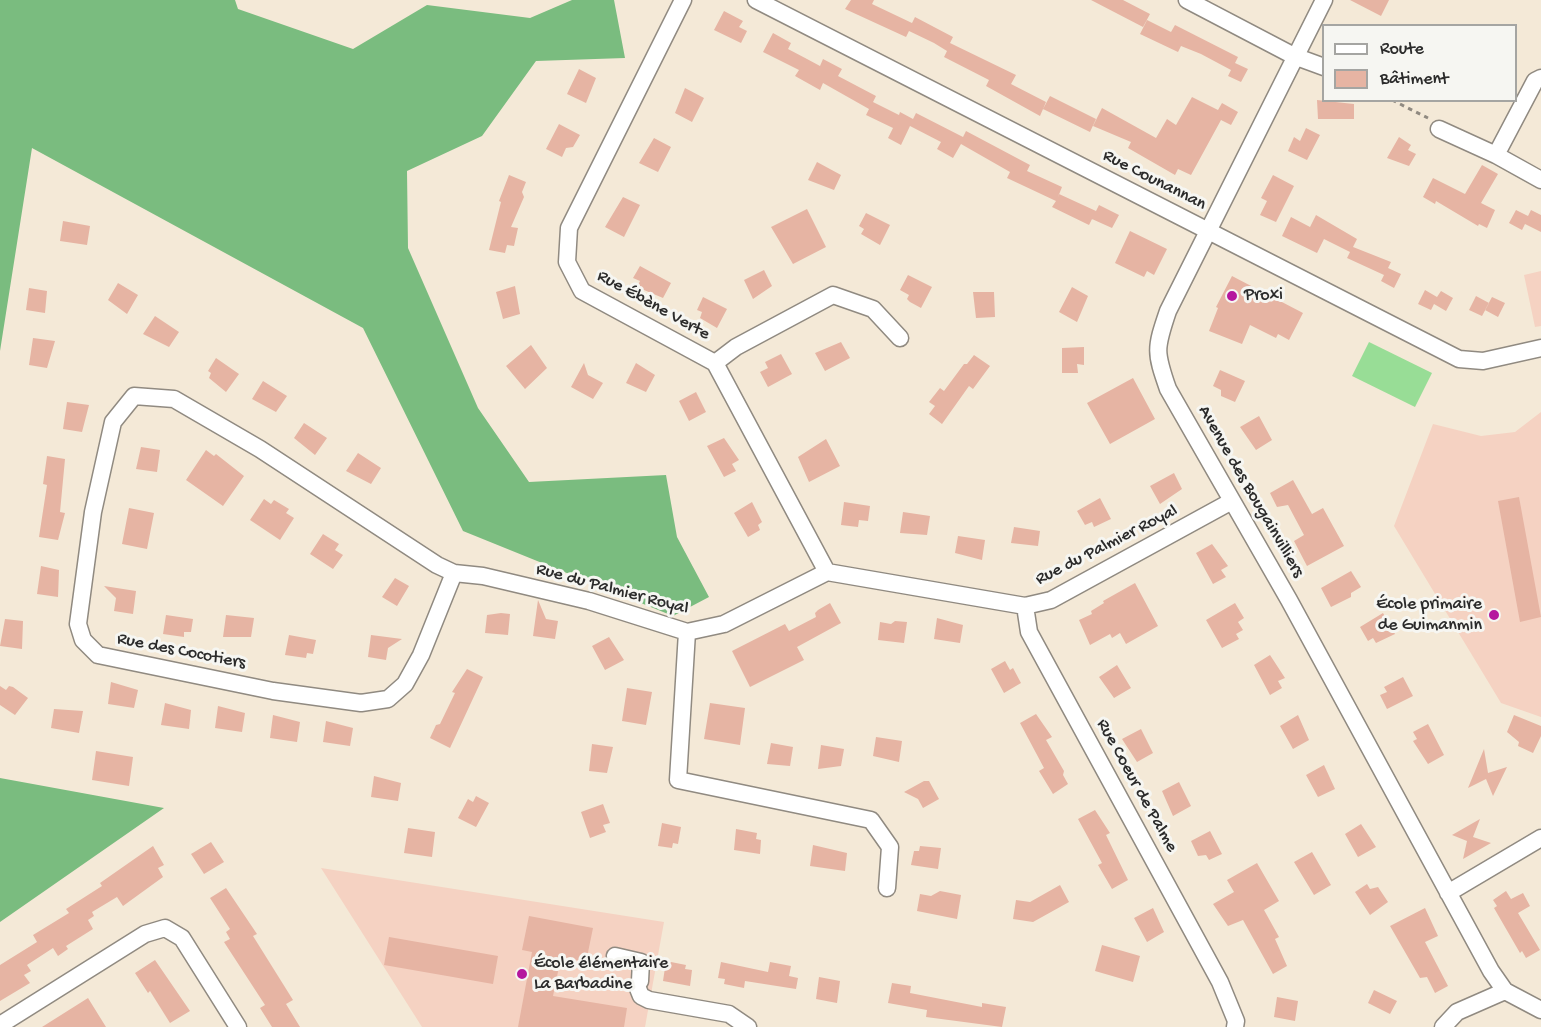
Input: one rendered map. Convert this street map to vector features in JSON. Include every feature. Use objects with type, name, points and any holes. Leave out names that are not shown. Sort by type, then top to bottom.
[{"type":"street","name":"Rue Ébène Verte","points":[[683,0],[570,228],[567,262],[582,291],[716,363],[827,572]]},
{"type":"street","name":"Rue Counannan","points":[[756,0],[1459,359],[1483,362],[1541,348]]},
{"type":"street","points":[[1187,0],[1294,56],[1322,67]]},
{"type":"street","name":"Avenue des Bougainvilliers","points":[[1324,0],[1168,311],[1156,345],[1168,389],[1289,600],[1491,971],[1505,991]]},
{"type":"street","points":[[1496,155],[1535,81],[1541,78]]},
{"type":"street","points":[[1439,129],[1496,155],[1541,180]]},
{"type":"street","points":[[716,363],[736,347],[833,295],[873,309],[900,338]]},
{"type":"street","name":"Rue du Palmier Royal","points":[[134,396],[174,399],[260,450],[437,565],[454,573],[483,576],[589,601],[687,632],[724,624],[827,572],[1025,606],[1051,600],[1232,501]]},
{"type":"street","name":"Rue des Cocotiers","points":[[134,396],[113,422],[93,512],[78,624],[83,640],[98,655],[273,691],[361,703],[388,699],[405,684],[421,655],[454,573]]},
{"type":"street","name":"Rue Coeur de Palme","points":[[1025,606],[1029,632],[1220,982],[1236,1022],[1235,1027]]},
{"type":"street","points":[[687,632],[678,780],[871,820],[890,847],[887,888]]},
{"type":"street","points":[[1448,893],[1541,838]]},
{"type":"street","points":[[12,1023],[145,934],[165,928],[182,939],[238,1027]]},
{"type":"street","points":[[615,956],[641,962],[640,981],[637,987],[641,996],[649,1000],[729,1014],[748,1027]]},
{"type":"street","points":[[1443,1027],[1457,1012],[1505,991],[1541,1010]]},
{"type":"path","points":[[1396,102],[1431,119],[1439,129]]},
{"type":"shaded area","points":[[1541,271],[1541,326],[1535,327],[1524,275]]},
{"type":"shaded area","name":"École primaire de Guimanmin","points":[[1541,412],[1541,717],[1501,703],[1394,526],[1433,424],[1481,436],[1515,432]]},
{"type":"shaded area","name":"École élémentaire La Barbadine","points":[[321,868],[664,922],[645,1027],[422,1027]]},
{"type":"green space","points":[[0,0],[235,0],[238,9],[353,49],[427,5],[530,18],[572,0],[614,0],[625,58],[536,61],[482,136],[407,171],[408,248],[478,408],[529,482],[666,475],[677,537],[709,597],[673,616],[463,531],[363,328],[32,148],[0,351]]},
{"type":"green space","points":[[1369,342],[1432,373],[1415,407],[1352,376]]},
{"type":"green space","points":[[0,778],[164,808],[0,922]]},
{"type":"building","points":[[851,0],[874,0],[872,4],[912,23],[915,17],[953,37],[950,43],[1016,75],[1011,84],[1046,102],[1040,116],[986,86],[989,80],[944,57],[947,51],[934,43],[909,31],[906,37],[845,9]]},
{"type":"building","points":[[1091,0],[1123,0],[1150,14],[1143,27]]},
{"type":"building","points":[[1350,0],[1389,0],[1381,16]]},
{"type":"building","points":[[724,11],[743,21],[739,27],[747,31],[741,43],[714,30]]},
{"type":"building","points":[[1147,20],[1171,32],[1175,25],[1238,57],[1235,63],[1248,69],[1241,82],[1228,76],[1231,70],[1201,54],[1181,46],[1178,52],[1140,34]]},
{"type":"building","points":[[773,33],[791,43],[788,49],[820,66],[823,59],[842,69],[838,76],[876,96],[873,102],[913,119],[916,113],[963,137],[966,131],[1030,165],[1027,171],[1062,187],[1059,194],[1096,211],[1089,225],[1052,207],[1056,201],[1007,178],[1010,172],[961,144],[953,158],[937,149],[941,142],[910,126],[901,145],[888,138],[893,128],[866,115],[869,109],[823,83],[820,90],[795,76],[799,70],[763,52]]},
{"type":"building","points":[[579,69],[596,78],[586,103],[567,94]]},
{"type":"building","points":[[685,88],[704,98],[692,122],[675,113]]},
{"type":"building","points":[[1050,96],[1096,119],[1090,132],[1043,109]]},
{"type":"building","points":[[1192,97],[1218,110],[1222,103],[1238,112],[1231,125],[1221,120],[1191,175],[1178,169],[1175,175],[1128,148],[1131,142],[1093,126],[1102,108],[1156,138],[1167,119],[1176,125]]},
{"type":"building","points":[[1317,100],[1354,104],[1354,119],[1318,119]]},
{"type":"building","points":[[559,124],[580,135],[573,147],[566,148],[562,157],[546,149]]},
{"type":"building","points":[[1306,128],[1320,135],[1307,160],[1288,151],[1294,137],[1300,141]]},
{"type":"building","points":[[1399,137],[1411,145],[1408,150],[1416,154],[1409,166],[1387,158]]},
{"type":"building","points":[[654,138],[671,147],[658,172],[639,163]]},
{"type":"building","points":[[817,162],[841,175],[834,190],[808,180]]},
{"type":"building","points":[[1482,165],[1498,174],[1481,203],[1495,210],[1487,228],[1479,224],[1478,226],[1436,201],[1435,204],[1423,197],[1433,178],[1465,194]]},
{"type":"building","points":[[509,175],[526,182],[522,192],[524,197],[511,227],[518,228],[514,246],[507,245],[505,253],[489,250],[501,202],[499,201]]},
{"type":"building","points":[[1273,175],[1294,186],[1276,222],[1260,215],[1267,201],[1261,198]]},
{"type":"building","points":[[623,197],[640,205],[624,237],[605,227]]},
{"type":"building","points":[[1099,205],[1119,215],[1112,228],[1092,219]]},
{"type":"building","points":[[807,209],[826,247],[793,264],[771,227]]},
{"type":"building","points":[[1516,210],[1528,216],[1531,210],[1541,215],[1541,232],[1525,224],[1522,230],[1509,223]]},
{"type":"building","points":[[866,213],[890,225],[880,245],[861,234],[864,229],[859,226]]},
{"type":"building","points":[[1316,215],[1357,239],[1353,247],[1391,262],[1388,268],[1401,274],[1394,288],[1381,281],[1384,275],[1347,258],[1350,252],[1324,239],[1317,253],[1282,236],[1291,217],[1310,227]]},
{"type":"building","points":[[63,221],[90,226],[87,245],[60,241]]},
{"type":"building","points":[[1130,231],[1167,249],[1154,275],[1147,271],[1144,277],[1115,263]]},
{"type":"building","points":[[640,266],[671,283],[663,298],[637,287],[640,281],[633,278]]},
{"type":"building","points":[[764,270],[772,286],[753,299],[744,280]]},
{"type":"building","points":[[908,275],[932,287],[921,308],[910,302],[907,299],[909,295],[900,290]]},
{"type":"building","points":[[1232,276],[1303,313],[1289,340],[1278,334],[1276,338],[1250,325],[1242,344],[1209,331],[1218,308],[1216,307]]},
{"type":"building","points":[[118,283],[138,295],[127,314],[108,300]]},
{"type":"building","points":[[515,286],[520,314],[503,319],[496,292]]},
{"type":"building","points":[[1072,287],[1088,296],[1077,322],[1059,312]]},
{"type":"building","points":[[29,288],[47,291],[45,313],[26,310]]},
{"type":"building","points":[[1425,290],[1437,297],[1441,291],[1453,298],[1446,311],[1434,304],[1431,310],[1418,304]]},
{"type":"building","points":[[973,292],[994,292],[995,317],[976,318]]},
{"type":"building","points":[[1476,296],[1489,303],[1482,316],[1469,310]]},
{"type":"building","points":[[703,297],[727,309],[717,328],[700,318],[702,312],[697,310]]},
{"type":"building","points":[[1492,297],[1505,303],[1498,317],[1485,310]]},
{"type":"building","points":[[155,316],[179,332],[169,347],[143,334]]},
{"type":"building","points":[[33,338],[55,341],[47,368],[29,365]]},
{"type":"building","points":[[841,342],[850,358],[825,371],[815,353]]},
{"type":"building","points":[[531,345],[547,368],[525,389],[506,366]]},
{"type":"building","points":[[1084,347],[1084,365],[1077,364],[1078,373],[1062,373],[1062,348]]},
{"type":"building","points":[[781,354],[792,374],[768,387],[760,372],[768,368],[765,362]]},
{"type":"building","points":[[974,355],[990,366],[973,389],[969,386],[942,424],[929,414],[935,406],[929,402],[940,388],[944,391],[964,364],[967,364]]},
{"type":"building","points":[[216,358],[239,374],[226,392],[209,378],[211,373],[208,371]]},
{"type":"building","points":[[584,363],[588,375],[603,383],[593,399],[571,387]]},
{"type":"building","points":[[636,363],[655,375],[646,392],[626,383]]},
{"type":"building","points":[[1220,370],[1245,381],[1235,402],[1221,396],[1221,390],[1213,386]]},
{"type":"building","points":[[1133,378],[1155,419],[1110,444],[1087,403]]},
{"type":"building","points":[[263,381],[287,396],[276,412],[252,399]]},
{"type":"building","points":[[696,392],[706,412],[689,421],[679,401]]},
{"type":"building","points":[[67,402],[89,405],[82,432],[63,429]]},
{"type":"building","points":[[1259,416],[1272,440],[1256,450],[1240,427]]},
{"type":"building","points":[[304,423],[327,438],[315,455],[294,438]]},
{"type":"building","points":[[724,438],[739,460],[732,464],[736,471],[724,477],[707,446]]},
{"type":"building","points":[[826,439],[840,466],[809,482],[798,457]]},
{"type":"building","points":[[141,447],[160,450],[157,472],[136,469]]},
{"type":"building","points":[[206,450],[214,456],[216,454],[244,476],[223,506],[186,480]]},
{"type":"building","points":[[358,453],[381,468],[371,484],[346,471]]},
{"type":"building","points":[[47,456],[65,459],[60,512],[65,513],[58,540],[39,537],[47,485],[43,484]]},
{"type":"building","points":[[1174,473],[1182,489],[1160,504],[1150,486]]},
{"type":"building","points":[[1293,480],[1312,514],[1323,508],[1344,546],[1307,566],[1294,541],[1304,535],[1288,505],[1277,507],[1270,493]]},
{"type":"building","points":[[1519,497],[1541,617],[1520,622],[1498,501]]},
{"type":"building","points":[[1100,498],[1111,519],[1094,527],[1092,522],[1085,525],[1077,511]]},
{"type":"building","points":[[264,499],[271,504],[274,500],[289,509],[286,513],[294,518],[280,540],[250,520]]},
{"type":"building","points":[[752,502],[762,522],[758,525],[760,530],[748,537],[734,513]]},
{"type":"building","points":[[844,502],[870,506],[868,521],[859,520],[858,527],[841,525]]},
{"type":"building","points":[[129,508],[154,513],[147,549],[122,544]]},
{"type":"building","points":[[903,512],[930,516],[927,535],[900,533]]},
{"type":"building","points":[[1014,527],[1040,531],[1038,546],[1011,543]]},
{"type":"building","points":[[323,534],[339,544],[335,550],[343,555],[333,569],[310,554]]},
{"type":"building","points":[[958,536],[985,540],[982,560],[955,553]]},
{"type":"building","points":[[1212,544],[1228,566],[1221,570],[1226,577],[1213,584],[1196,553]]},
{"type":"building","points":[[41,566],[59,570],[58,597],[37,594]]},
{"type":"building","points":[[1351,571],[1361,587],[1351,593],[1351,597],[1331,607],[1321,588]]},
{"type":"building","points":[[395,578],[409,586],[397,606],[382,597]]},
{"type":"building","points":[[1135,583],[1158,626],[1126,644],[1120,633],[1112,638],[1110,634],[1090,645],[1079,620],[1092,614],[1091,611],[1104,603],[1103,601]]},
{"type":"building","points":[[104,586],[136,591],[133,614],[114,611],[116,598]]},
{"type":"building","points":[[538,600],[546,619],[558,621],[555,639],[533,636]]},
{"type":"building","points":[[830,603],[841,623],[797,647],[804,660],[750,687],[732,651],[785,624],[789,631],[816,617],[815,613],[818,610]]},
{"type":"building","points":[[1235,603],[1244,618],[1238,622],[1243,630],[1236,634],[1239,639],[1222,648],[1206,620]]},
{"type":"building","points":[[1383,613],[1395,634],[1376,643],[1373,638],[1368,641],[1360,627]]},
{"type":"building","points":[[510,614],[508,635],[485,633],[487,615]]},
{"type":"building","points":[[166,615],[193,619],[191,632],[184,632],[184,637],[163,634]]},
{"type":"building","points":[[226,615],[254,618],[251,637],[223,637]]},
{"type":"building","points":[[937,618],[963,625],[960,643],[934,639]]},
{"type":"building","points":[[5,619],[23,621],[22,649],[0,646]]},
{"type":"building","points":[[895,621],[907,622],[904,643],[878,640],[880,622],[891,624]]},
{"type":"building","points":[[289,635],[316,640],[313,654],[307,653],[306,658],[285,655]]},
{"type":"building","points":[[371,635],[402,639],[388,648],[386,660],[368,657]]},
{"type":"building","points":[[609,637],[624,660],[605,670],[592,646]]},
{"type":"building","points":[[1270,655],[1285,678],[1278,681],[1282,688],[1270,695],[1254,665]]},
{"type":"building","points":[[1005,661],[1010,670],[1013,668],[1021,683],[1004,693],[991,669]]},
{"type":"building","points":[[1117,665],[1131,688],[1114,698],[1099,677]]},
{"type":"building","points":[[467,669],[483,677],[450,748],[430,738],[436,725],[440,724],[455,693],[452,692]]},
{"type":"building","points":[[1403,677],[1413,696],[1387,709],[1380,695],[1387,692],[1384,687]]},
{"type":"building","points":[[111,682],[138,690],[134,708],[108,704]]},
{"type":"building","points":[[0,686],[6,690],[9,686],[13,687],[28,698],[15,715],[0,705]]},
{"type":"building","points":[[627,688],[652,692],[646,725],[622,721]]},
{"type":"building","points":[[165,703],[191,710],[189,729],[161,725]]},
{"type":"building","points":[[710,703],[745,708],[740,745],[704,739]]},
{"type":"building","points":[[218,706],[245,713],[242,732],[215,728]]},
{"type":"building","points":[[54,709],[83,711],[79,733],[51,728]]},
{"type":"building","points":[[1036,714],[1052,737],[1046,740],[1064,771],[1063,775],[1068,784],[1053,794],[1039,771],[1044,768],[1020,723]]},
{"type":"building","points":[[273,715],[300,722],[297,742],[270,738]]},
{"type":"building","points":[[1298,715],[1309,740],[1293,749],[1280,726]]},
{"type":"building","points":[[1514,715],[1541,726],[1541,736],[1533,753],[1518,746],[1519,742],[1507,732]]},
{"type":"building","points":[[326,721],[353,728],[350,746],[323,742]]},
{"type":"building","points":[[1428,724],[1444,755],[1428,764],[1413,741],[1417,739],[1413,732]]},
{"type":"building","points":[[1141,729],[1153,753],[1137,762],[1122,739]]},
{"type":"building","points":[[876,737],[902,741],[899,762],[873,756]]},
{"type":"building","points":[[771,743],[793,747],[790,766],[767,764]]},
{"type":"building","points":[[592,744],[613,747],[607,773],[589,771]]},
{"type":"building","points":[[821,745],[844,749],[841,766],[818,769]]},
{"type":"building","points":[[1484,749],[1488,773],[1507,767],[1493,796],[1486,779],[1468,788]]},
{"type":"building","points":[[96,751],[133,757],[129,786],[92,780]]},
{"type":"building","points":[[1324,765],[1335,789],[1318,797],[1306,775]]},
{"type":"building","points":[[374,776],[401,783],[398,801],[371,797]]},
{"type":"building","points":[[924,781],[929,781],[939,799],[923,808],[918,799],[904,792]]},
{"type":"building","points":[[1179,782],[1191,806],[1173,816],[1162,791]]},
{"type":"building","points":[[476,796],[489,803],[476,827],[458,818],[468,799],[473,802]]},
{"type":"building","points":[[603,804],[610,823],[603,825],[606,832],[590,838],[581,812]]},
{"type":"building","points":[[1095,810],[1110,833],[1106,835],[1128,880],[1112,889],[1098,865],[1102,863],[1078,819]]},
{"type":"building","points":[[1480,819],[1473,837],[1491,843],[1463,859],[1467,841],[1452,835]]},
{"type":"building","points":[[662,823],[681,827],[678,844],[673,843],[672,848],[658,846]]},
{"type":"building","points":[[1361,824],[1376,847],[1358,857],[1345,834]]},
{"type":"building","points":[[408,828],[435,832],[432,857],[404,853]]},
{"type":"building","points":[[736,829],[757,833],[756,839],[761,840],[760,854],[734,850]]},
{"type":"building","points":[[1210,831],[1222,854],[1209,860],[1206,855],[1198,856],[1191,841]]},
{"type":"building","points":[[211,842],[224,862],[204,874],[191,854]]},
{"type":"building","points":[[813,845],[847,853],[845,871],[810,866]]},
{"type":"building","points":[[153,846],[164,865],[158,868],[163,877],[123,906],[117,897],[92,912],[94,916],[88,920],[93,929],[66,946],[68,949],[58,956],[53,948],[27,965],[31,971],[24,975],[30,983],[0,1001],[0,965],[37,942],[33,935],[69,913],[66,909],[102,886],[100,883]]},
{"type":"building","points":[[920,846],[941,848],[938,869],[911,865],[914,851],[919,851]]},
{"type":"building","points":[[1312,852],[1331,885],[1314,895],[1294,862]]},
{"type":"building","points":[[1257,863],[1279,901],[1264,910],[1279,937],[1275,939],[1287,966],[1273,974],[1243,920],[1228,926],[1213,904],[1234,892],[1227,880]]},
{"type":"building","points":[[1367,884],[1370,889],[1378,887],[1388,902],[1370,915],[1355,892]]},
{"type":"building","points":[[1060,885],[1069,902],[1033,922],[1013,919],[1016,900],[1030,902]]},
{"type":"building","points":[[226,888],[257,934],[253,936],[293,1000],[286,1004],[300,1027],[272,1027],[260,1008],[265,1005],[224,942],[230,939],[226,932],[230,929],[210,898]]},
{"type":"building","points":[[940,891],[961,895],[957,919],[917,911],[920,894],[931,896]]},
{"type":"building","points":[[1506,891],[1511,899],[1523,893],[1530,906],[1518,913],[1540,950],[1526,958],[1522,951],[1520,953],[1494,908],[1497,906],[1493,900]]},
{"type":"building","points":[[1153,908],[1164,932],[1147,942],[1134,918]]},
{"type":"building","points":[[1425,908],[1438,936],[1425,942],[1448,986],[1435,993],[1427,977],[1420,978],[1390,926]]},
{"type":"building","points":[[529,916],[593,928],[586,962],[561,957],[553,996],[627,1008],[624,1027],[518,1027],[532,952],[522,950]]},
{"type":"building","points":[[389,937],[498,956],[493,984],[384,965]]},
{"type":"building","points":[[1102,945],[1140,956],[1133,982],[1095,971]]},
{"type":"building","points":[[155,960],[190,1011],[170,1023],[150,991],[148,993],[135,973]]},
{"type":"building","points":[[666,961],[686,965],[685,969],[692,970],[690,986],[663,981]]},
{"type":"building","points":[[721,962],[768,972],[770,962],[791,966],[789,976],[798,978],[796,989],[745,981],[744,988],[724,984],[725,979],[718,978]]},
{"type":"building","points":[[819,977],[840,981],[837,1003],[816,999]]},
{"type":"building","points":[[892,983],[911,986],[910,993],[982,1007],[982,1003],[1006,1007],[1002,1027],[926,1017],[927,1010],[888,1003]]},
{"type":"building","points":[[1374,990],[1397,1001],[1390,1014],[1368,1003]]},
{"type":"building","points":[[1277,997],[1298,1001],[1295,1021],[1274,1017]]},
{"type":"building","points":[[88,998],[106,1027],[42,1027]]},
{"type":"place","name":"Proxi","points":[[1232,296]]},
{"type":"place","name":"École primaire de Guimanmin","points":[[1494,615]]},
{"type":"place","name":"École élémentaire La Barbadine","points":[[522,974]]}]
